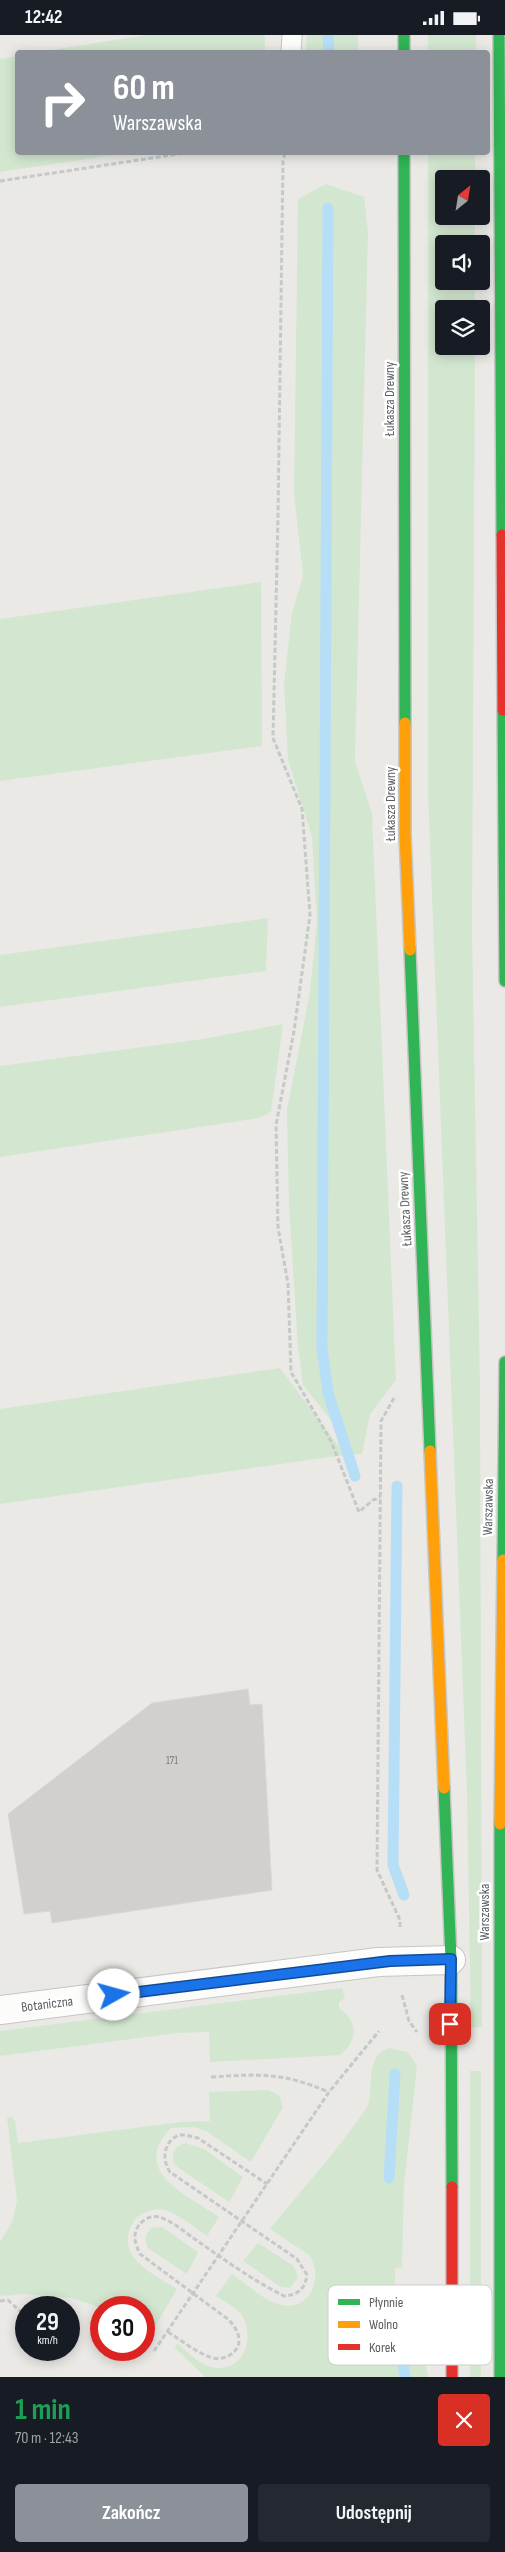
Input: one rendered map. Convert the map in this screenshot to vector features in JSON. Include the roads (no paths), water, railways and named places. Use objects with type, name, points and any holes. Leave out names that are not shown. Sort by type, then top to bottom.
[{"type":"main road","points":[[404,35],[404,50]]},
{"type":"main road","points":[[499,35],[505,981]]},
{"type":"main road","name":"Łukasza Drewny","points":[[404,155],[405,835],[451,1959]]},
{"type":"main road","name":"Warszawska","points":[[500,2377],[505,1362]]},
{"type":"main road","points":[[451,1959],[452,2285]]},
{"type":"street","name":"Botaniczna","points":[[0,2009],[401,1960],[451,1959]]},
{"type":"lane","points":[[291,50],[292,35]]},
{"type":"waterway","points":[[328,35],[329,50]]},
{"type":"waterway","points":[[328,208],[322,1348],[328,1393],[355,1476]]},
{"type":"waterway","points":[[397,1486],[393,1865],[404,1895]]},
{"type":"waterway","points":[[389,2178],[395,2074]]},
{"type":"waterway","points":[[403,2365],[405,2377]]}]
